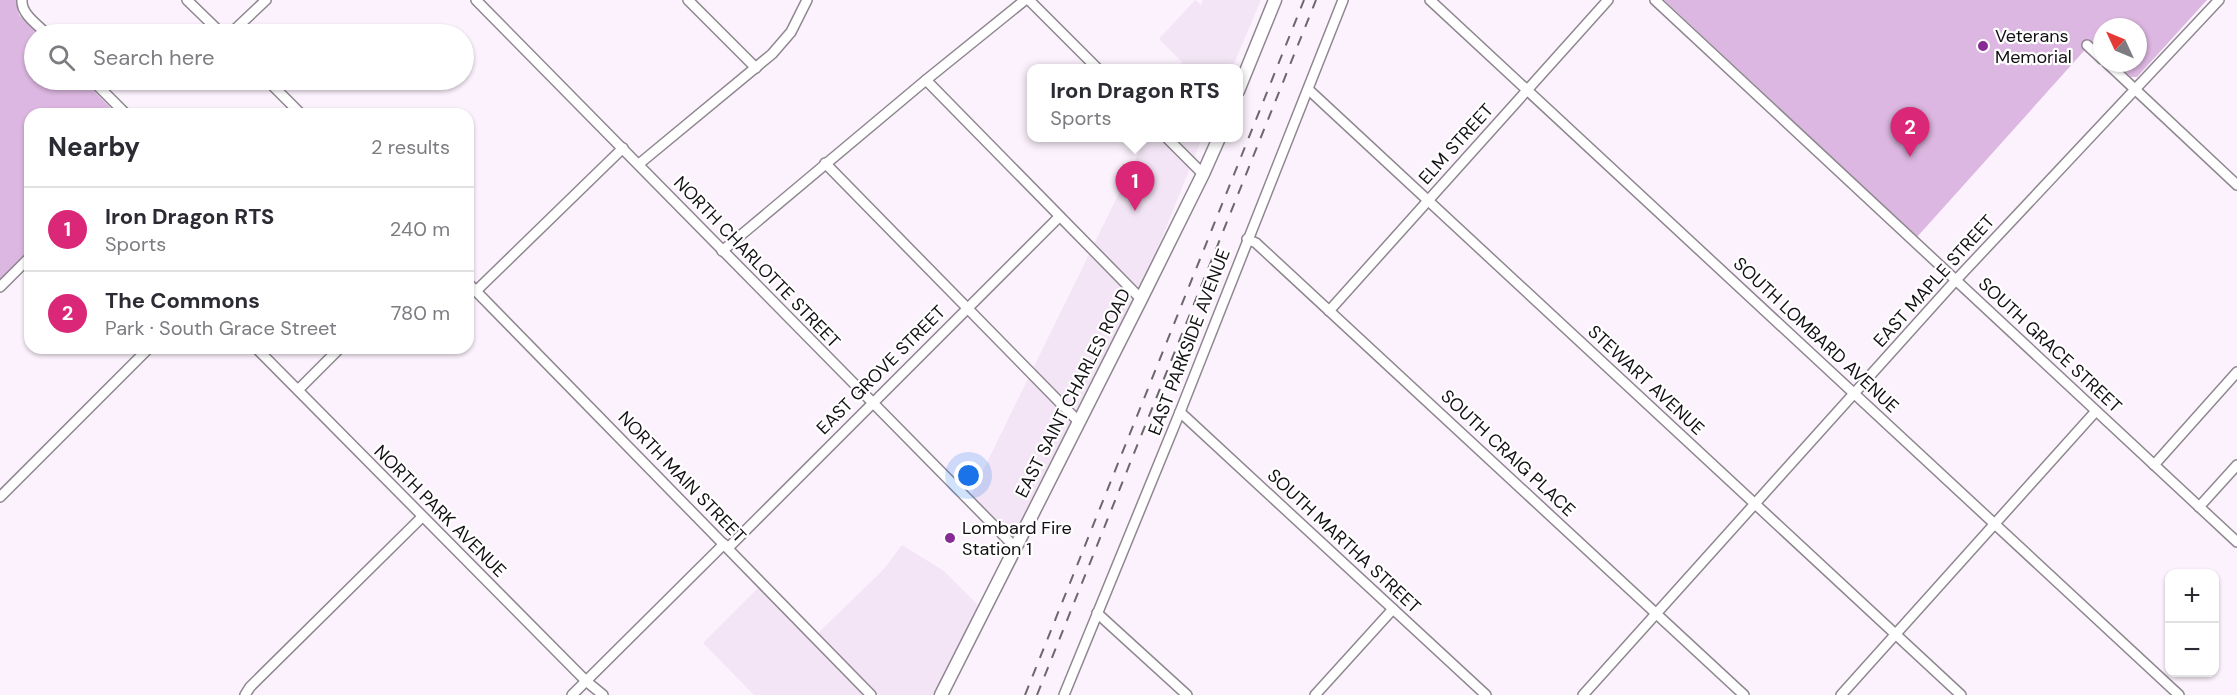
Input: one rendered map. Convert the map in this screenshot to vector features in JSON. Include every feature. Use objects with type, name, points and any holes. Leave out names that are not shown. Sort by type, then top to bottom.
[{"type":"main road","points":[[1243,81],[1275,0]]},
{"type":"main road","name":"EAST SAINT CHARLES ROAD","points":[[941,695],[1141,299],[1217,142]]},
{"type":"street","points":[[187,0],[212,24]]},
{"type":"street","points":[[241,24],[266,0]]},
{"type":"street","name":"NORTH CHARLOTTE STREET","points":[[476,0],[1015,547]]},
{"type":"street","points":[[688,0],[756,68]]},
{"type":"street","points":[[639,164],[772,54],[791,32],[807,0]]},
{"type":"street","points":[[722,251],[926,80],[1027,0],[1092,64]]},
{"type":"street","name":"EAST PARKSIDE AVENUE","points":[[1064,695],[1180,412],[1343,0]]},
{"type":"street","name":"SOUTH LOMBARD AVENUE","points":[[1430,0],[2179,695]]},
{"type":"street","name":"ELM STREET","points":[[1329,311],[1608,0]]},
{"type":"street","name":"SOUTH GRACE STREET","points":[[1655,0],[2237,542]]},
{"type":"street","name":"EAST MAPLE STREET","points":[[1583,695],[1956,280],[2219,0]]},
{"type":"street","points":[[22,1],[24,11],[37,24]]},
{"type":"street","points":[[2087,45],[2093,51]]},
{"type":"street","points":[[2116,72],[2237,185]]},
{"type":"street","points":[[926,80],[1141,299]]},
{"type":"street","points":[[102,90],[120,108]]},
{"type":"street","points":[[277,90],[295,108]]},
{"type":"street","name":"STEWART AVENUE","points":[[1309,90],[1961,695]]},
{"type":"street","points":[[1171,142],[1203,174]]},
{"type":"street","points":[[476,291],[623,148]]},
{"type":"street","points":[[825,164],[1079,422]]},
{"type":"street","name":"EAST GROVE STREET","points":[[572,695],[1059,217]]},
{"type":"street","name":"SOUTH CRAIG PLACE","points":[[1247,239],[1256,243],[1744,695]]},
{"type":"street","points":[[0,287],[24,263]]},
{"type":"street","name":"NORTH MAIN STREET","points":[[476,291],[871,695]]},
{"type":"street","points":[[0,497],[143,354]]},
{"type":"street","name":"NORTH PARK AVENUE","points":[[262,354],[586,681],[603,695]]},
{"type":"street","points":[[298,390],[334,354]]},
{"type":"street","points":[[2154,465],[2237,372]]},
{"type":"street","points":[[1841,695],[2096,411]]},
{"type":"street","name":"SOUTH MARTHA STREET","points":[[1180,412],[1486,695]]},
{"type":"street","points":[[2199,507],[2237,465]]},
{"type":"street","points":[[245,695],[250,687],[422,516]]},
{"type":"street","points":[[1315,695],[1393,609]]},
{"type":"street","points":[[1097,613],[1187,695]]},
{"type":"shaded area","points":[[0,0],[16,0],[19,15],[28,24],[24,24],[24,90],[93,90],[111,108],[24,108],[24,257],[0,280]]},
{"type":"shaded area","points":[[1195,0],[1201,5],[1203,0],[1261,0],[1234,64],[1181,64],[1182,62],[1159,39]]},
{"type":"shaded area","points":[[1664,0],[2207,0],[2147,66],[2147,18],[2093,18],[2093,43],[1917,237]]},
{"type":"shaded area","points":[[2125,72],[2142,72],[2137,77],[2131,77]]},
{"type":"shaded area","points":[[1144,142],[1200,142],[1137,300],[1014,540],[970,497]]},
{"type":"shaded area","points":[[902,545],[944,571],[980,607],[935,695],[754,695],[703,643],[765,581],[817,634],[883,570]]},
{"type":"railway","points":[[1025,695],[1304,0]]},
{"type":"railway","points":[[1037,695],[1316,0]]},
{"type":"place","name":"Veterans Memorial","points":[[1983,46]]},
{"type":"place","name":"The Commons","points":[[1910,157]]},
{"type":"place","name":"Iron Dragon RTS","points":[[1135,211]]},
{"type":"place","name":"Lombard Fire Station 1","points":[[950,538]]}]
